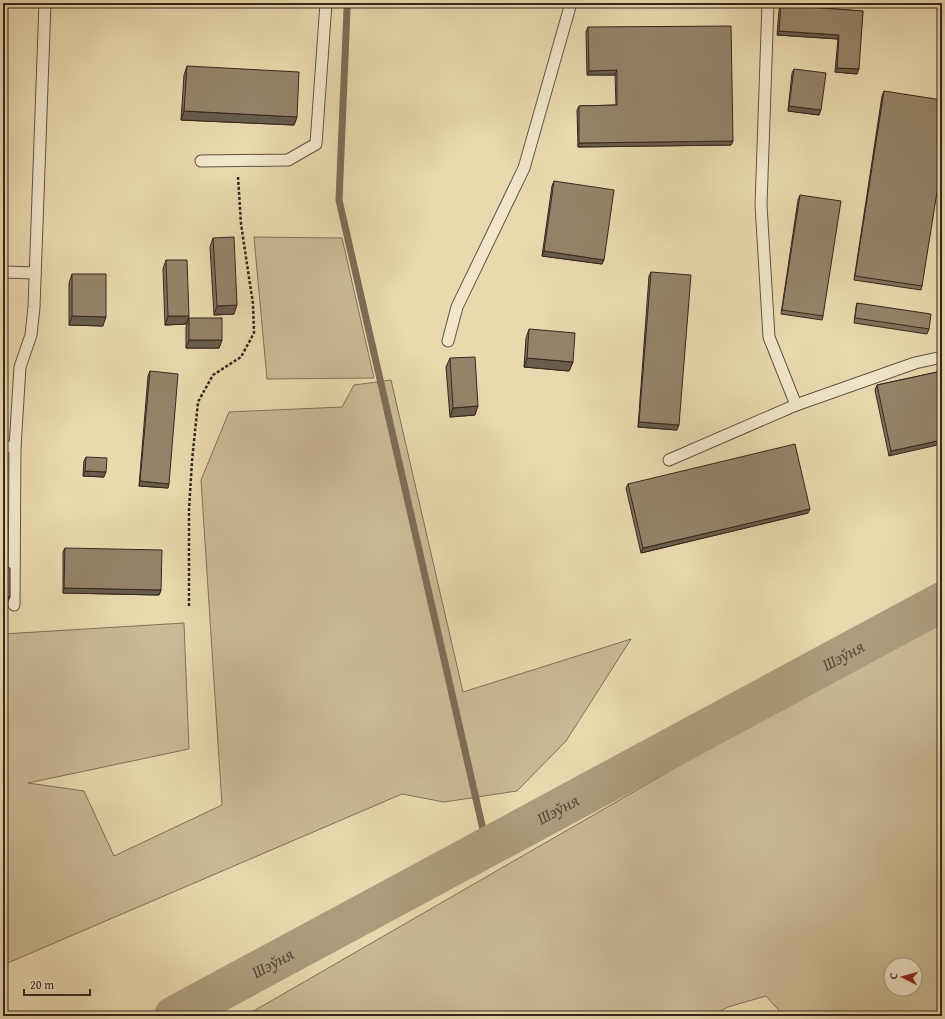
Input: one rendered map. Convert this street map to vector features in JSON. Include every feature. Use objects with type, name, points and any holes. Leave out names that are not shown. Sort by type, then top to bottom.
[{"type":"lane","points":[[14,605],[15,447],[20,367],[31,335],[36,273],[45,3]]},
{"type":"lane","points":[[201,161],[288,160],[316,144],[326,3]]},
{"type":"lane","points":[[448,341],[457,308],[524,168],[571,3]]},
{"type":"lane","points":[[768,3],[761,205],[769,337],[796,405]]},
{"type":"lane","points":[[3,272],[36,273]]},
{"type":"lane","points":[[669,460],[796,405],[915,363],[942,357]]},
{"type":"lane","points":[[3,447],[15,447]]},
{"type":"path","points":[[189,606],[190,503],[198,402],[213,375],[240,357],[254,333],[253,304],[241,224],[237,160]]},
{"type":"shaded area","points":[[254,237],[342,238],[374,378],[267,379]]},
{"type":"shaded area","points":[[391,380],[463,692],[631,639],[566,741],[517,791],[444,802],[402,794],[3,965],[3,634],[184,623],[189,749],[28,783],[84,791],[114,856],[222,805],[201,480],[229,412],[342,407],[354,385]]},
{"type":"shaded area","points":[[942,614],[942,1016],[784,1016],[766,996],[728,1007],[712,1016],[245,1016]]},
{"type":"building","points":[[781,5],[863,11],[859,69],[837,68],[839,35],[779,31]]},
{"type":"building","points":[[731,26],[733,141],[579,143],[579,106],[617,105],[617,70],[589,71],[588,27]]},
{"type":"building","points":[[187,66],[299,72],[297,117],[184,111]]},
{"type":"building","points":[[794,69],[826,73],[821,110],[789,106]]},
{"type":"building","points":[[884,91],[942,100],[942,161],[922,286],[855,276]]},
{"type":"building","points":[[554,181],[614,190],[604,260],[544,251]]},
{"type":"building","points":[[800,195],[841,201],[823,316],[782,310]]},
{"type":"building","points":[[234,237],[237,305],[217,306],[213,238]]},
{"type":"building","points":[[166,260],[187,260],[189,316],[168,316]]},
{"type":"building","points":[[651,272],[691,275],[679,425],[639,422]]},
{"type":"building","points":[[72,274],[106,274],[106,317],[72,316]]},
{"type":"building","points":[[857,303],[931,314],[929,329],[855,318]]},
{"type":"building","points":[[189,318],[222,318],[222,340],[189,340]]},
{"type":"building","points":[[529,329],[575,333],[573,362],[527,358]]},
{"type":"building","points":[[475,357],[478,406],[453,408],[450,358]]},
{"type":"building","points":[[150,371],[178,374],[169,484],[140,481]]},
{"type":"building","points":[[942,371],[942,440],[891,451],[877,385]]},
{"type":"building","points":[[795,444],[810,509],[643,548],[628,484]]},
{"type":"building","points":[[86,457],[107,458],[106,472],[85,471]]},
{"type":"building","points":[[65,548],[162,550],[161,590],[64,588]]},
{"type":"building","points":[[3,567],[10,568],[10,597],[3,597]]},
{"type":"waterway","points":[[347,10],[339,200],[487,847]]},
{"type":"waterway","name":"Шэўня","points":[[174,1016],[942,602]]}]
